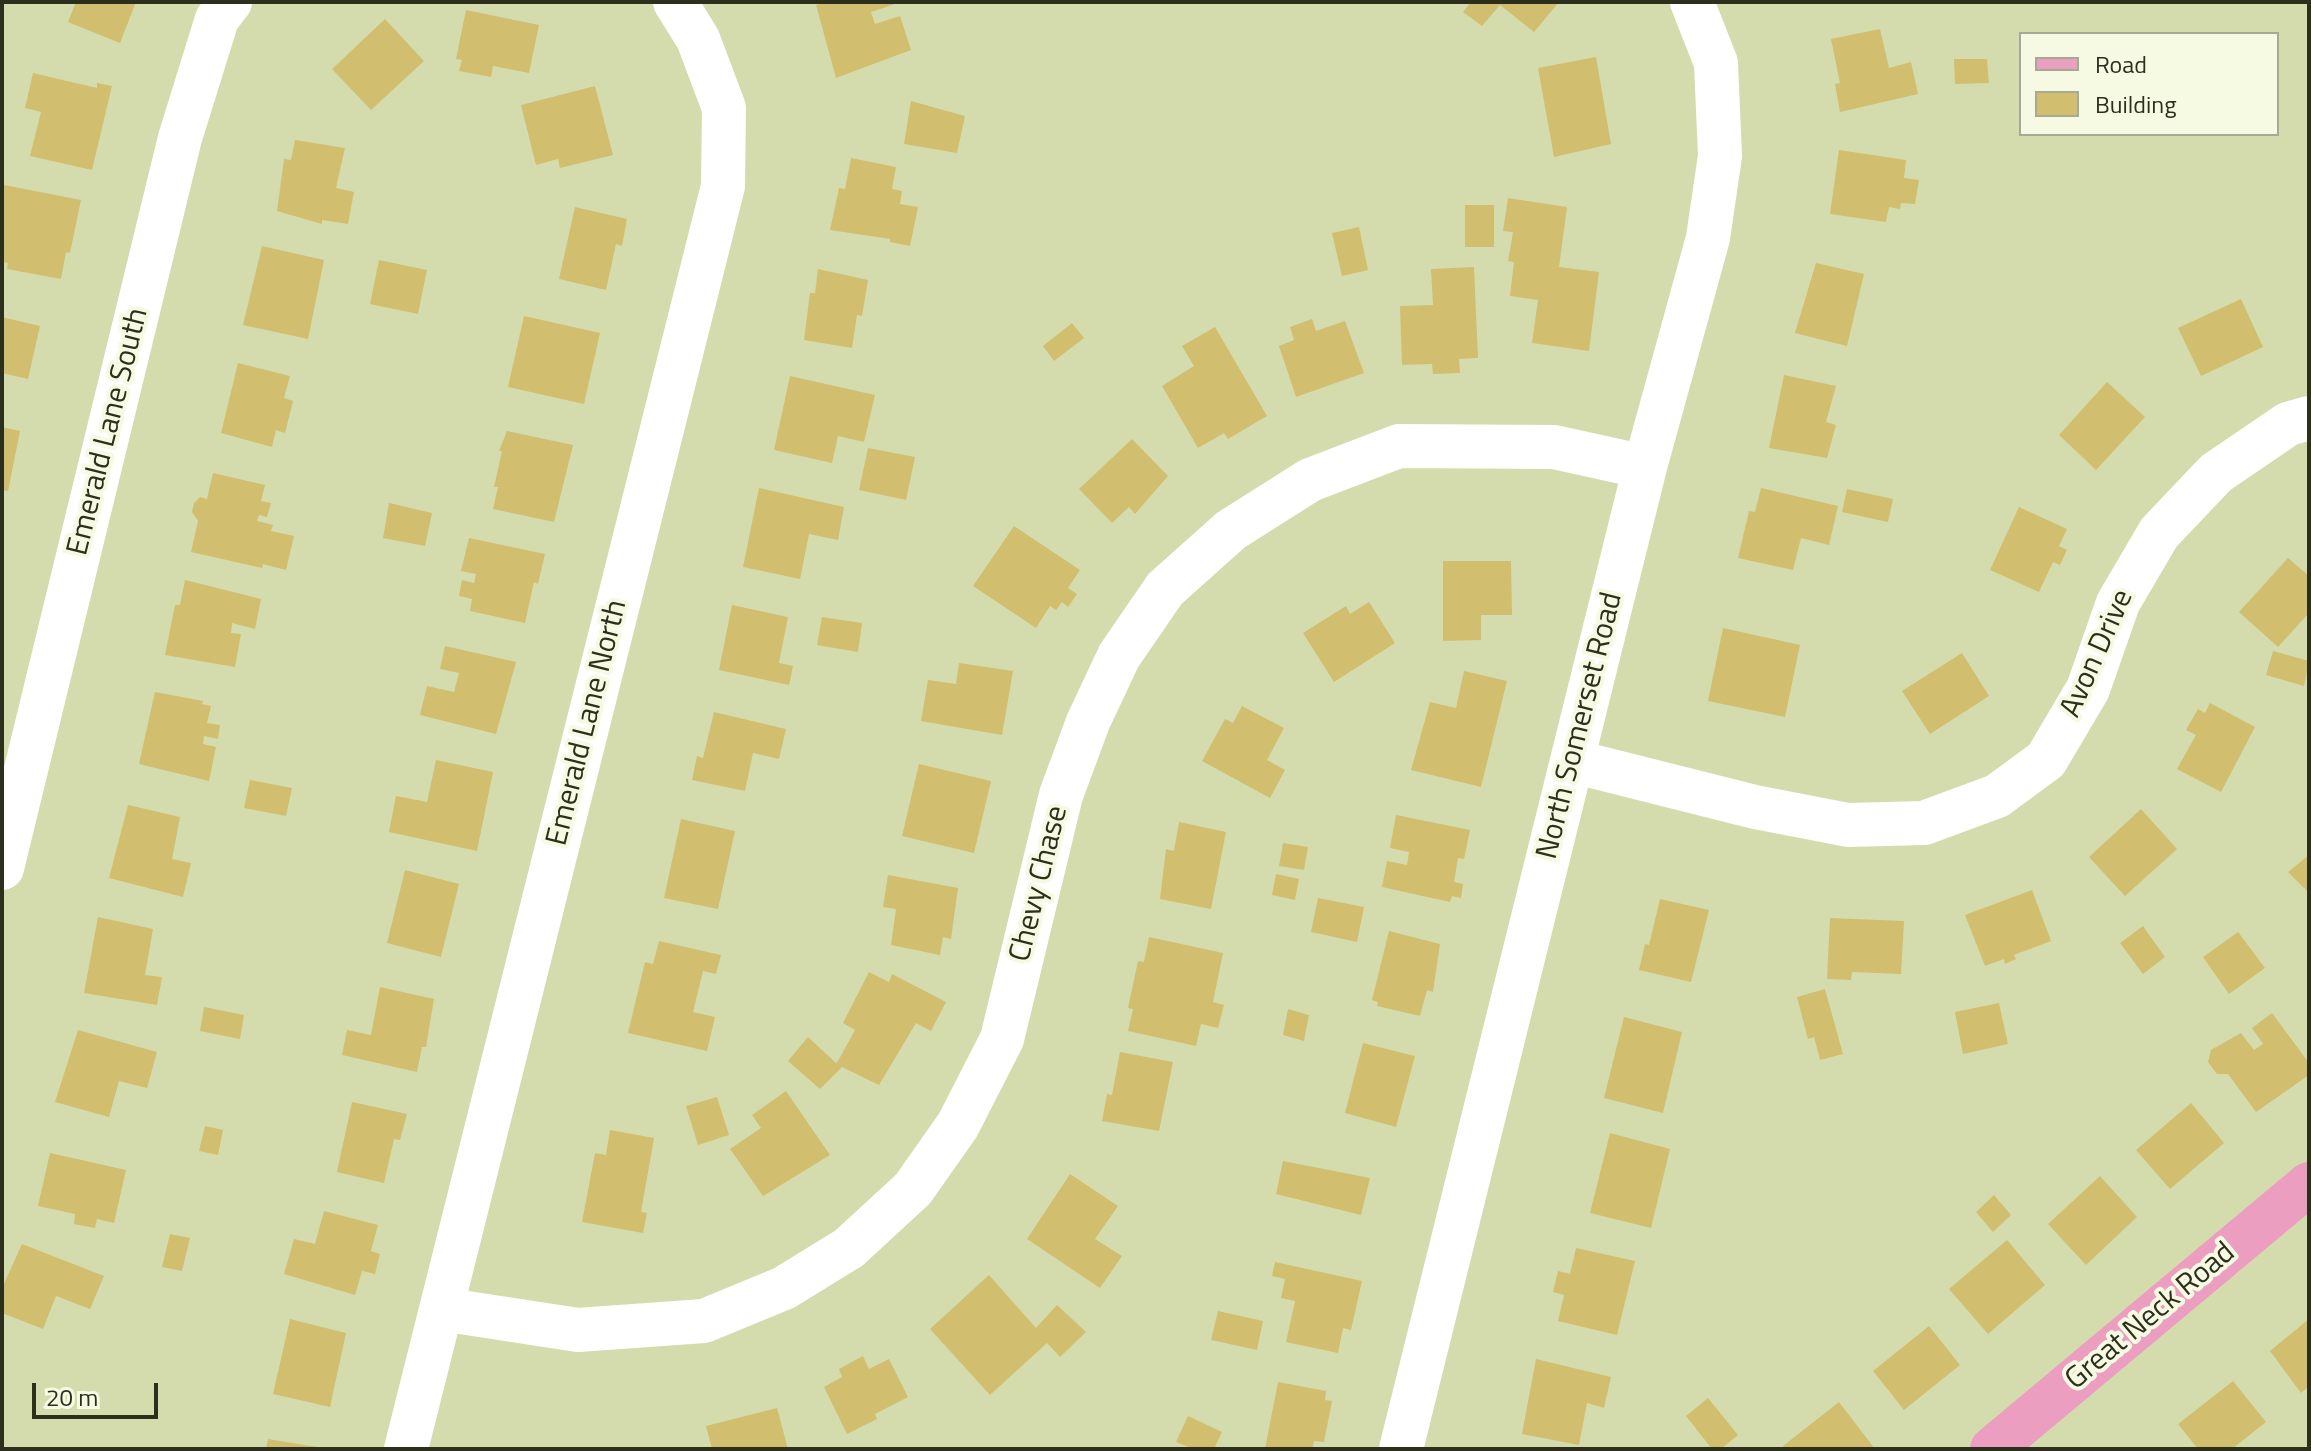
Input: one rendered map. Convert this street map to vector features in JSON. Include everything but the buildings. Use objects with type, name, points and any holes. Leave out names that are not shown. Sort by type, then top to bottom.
[{"type":"main road","name":"Great Neck Road","points":[[1992,1449],[2309,1184]]},
{"type":"street","name":"Emerald Lane South","points":[[2,868],[180,138],[217,19],[230,2]]},
{"type":"street","name":"Emerald Lane North","points":[[406,1449],[723,186],[724,108],[698,39],[675,2]]},
{"type":"street","name":"North Somerset Road","points":[[1401,1449],[1645,467],[1708,238],[1720,156],[1716,63],[1692,2]]},
{"type":"street","name":"Avon Drive","points":[[1572,761],[1755,807],[1848,825],[1924,823],[1997,796],[2046,760],[2088,689],[2118,603],[2159,533],[2216,473],[2288,424],[2309,418]]},
{"type":"street","name":"Chevy Chase","points":[[441,1309],[578,1330],[704,1321],[784,1288],[849,1248],[913,1189],[958,1125],[1002,1039],[1061,795],[1088,722],[1119,656],[1165,589],[1231,530],[1310,480],[1399,446],[1554,447],[1645,467]]}]
